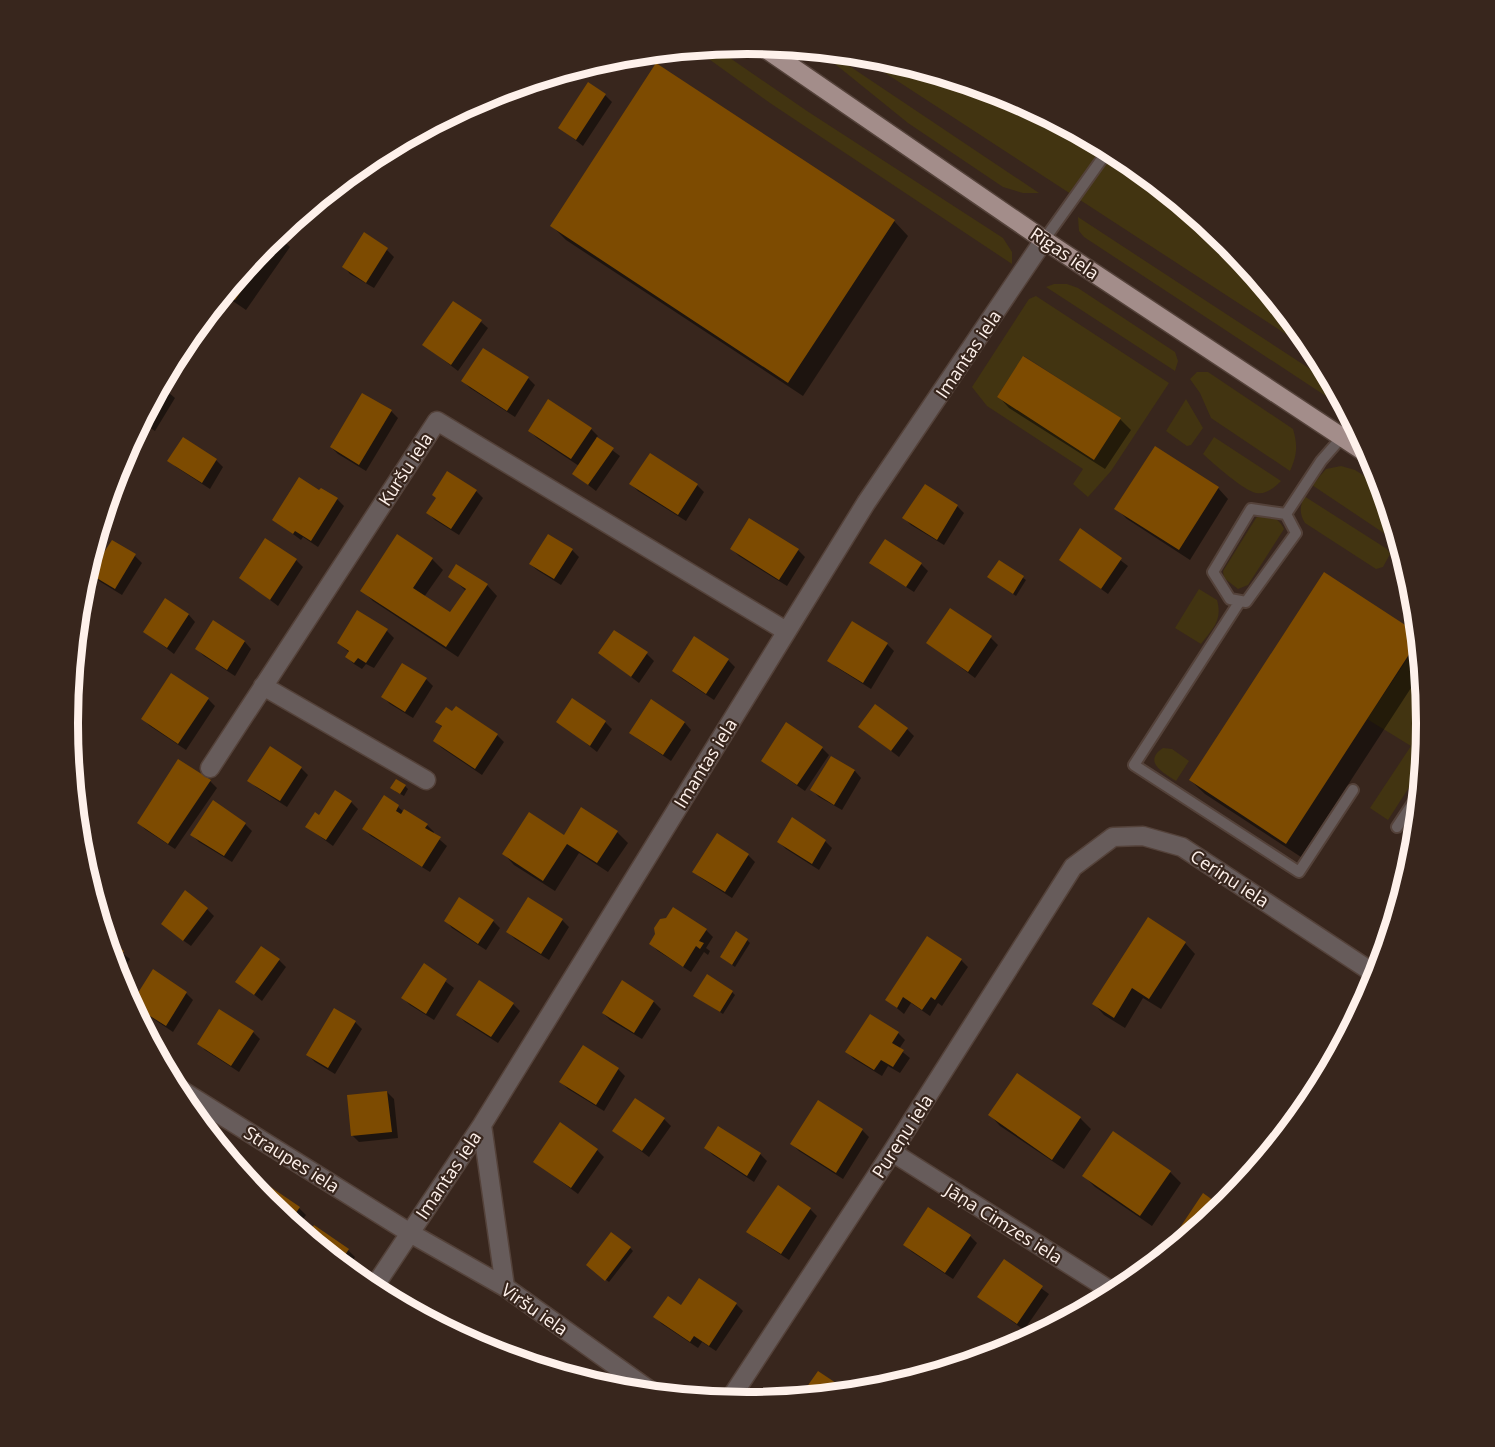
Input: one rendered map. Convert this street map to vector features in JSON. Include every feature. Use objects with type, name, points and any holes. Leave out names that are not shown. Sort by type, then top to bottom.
[{"type":"main road","name":"Rīgas iela","points":[[774,55],[1044,240],[1357,447]]},
{"type":"street","name":"Imantas iela","points":[[378,1281],[482,1125],[866,503],[1044,240]]},
{"type":"street","name":"Kuršu iela","points":[[210,768],[437,421],[786,631]]},
{"type":"street","points":[[263,686],[426,780]]},
{"type":"street","name":"Ceriņu iela","points":[[1073,867],[1113,837],[1143,836],[1182,848],[1369,970]]},
{"type":"street","name":"Pureņu iela","points":[[734,1393],[892,1152],[1073,867]]},
{"type":"street","name":"Straupes iela","points":[[193,1097],[410,1233]]},
{"type":"street","points":[[482,1125],[505,1287]]},
{"type":"street","name":"Jāņa Cimzes iela","points":[[892,1152],[1106,1288]]},
{"type":"street","name":"Viršu iela","points":[[410,1233],[505,1287],[641,1384]]},
{"type":"lane","points":[[1044,240],[1103,157]]},
{"type":"lane","points":[[1286,514],[1322,461],[1342,437]]},
{"type":"lane","points":[[1251,509],[1286,514],[1296,533],[1246,602],[1230,599],[1213,572],[1251,509]]},
{"type":"lane","points":[[1240,601],[1134,765],[1299,872],[1353,790]]},
{"type":"lane","points":[[1397,827],[1412,805]]},
{"type":"shaded area","points":[[703,55],[725,55],[807,111],[1003,238],[1012,252],[1012,264],[770,103]]},
{"type":"shaded area","points":[[829,59],[842,61],[1039,193],[1023,193],[1003,187],[908,123]]},
{"type":"shaded area","points":[[875,67],[921,77],[1004,105],[1044,123],[1119,167],[1155,192],[1221,250],[1251,282],[1296,341]]},
{"type":"shaded area","points":[[1078,217],[1318,374],[1334,401],[1084,237],[1079,231]]},
{"type":"shaded area","points":[[1054,284],[1067,284],[1078,288],[1175,352],[1178,361],[1175,371],[1046,287]]},
{"type":"shaded area","points":[[1036,296],[1169,383],[1111,471],[1088,497],[1073,484],[1083,469],[987,406],[972,387],[1029,299]],"holes":[[[1024,356],[1120,418],[1094,460],[997,397]]]},
{"type":"shaded area","points":[[1197,372],[1208,372],[1293,429],[1296,450],[1290,471],[1211,418],[1200,393],[1190,379]]},
{"type":"shaded area","points":[[1186,399],[1203,428],[1191,445],[1187,446],[1166,431]]},
{"type":"shaded area","points":[[1214,437],[1281,481],[1267,492],[1250,491],[1203,454]]},
{"type":"shaded area","points":[[1341,466],[1355,470],[1371,480],[1390,537],[1312,485],[1326,469]]},
{"type":"shaded area","points":[[1304,496],[1387,549],[1390,554],[1383,567],[1376,569],[1305,523],[1301,510]]},
{"type":"shaded area","points":[[1261,514],[1275,518],[1284,529],[1248,585],[1238,589],[1224,578],[1223,571],[1256,518]]},
{"type":"shaded area","points":[[1199,589],[1217,600],[1219,614],[1201,644],[1175,628]]},
{"type":"shaded area","points":[[1413,651],[1417,724],[1415,778],[1388,820],[1370,808],[1411,746],[1367,719]]},
{"type":"shaded area","points":[[1163,748],[1172,749],[1189,761],[1176,781],[1161,771],[1155,762],[1154,758]]},
{"type":"building","points":[[656,63],[895,220],[788,383],[550,226]]},
{"type":"building","points":[[588,82],[606,94],[576,140],[558,128]]},
{"type":"building","points":[[364,232],[388,248],[366,283],[342,267]]},
{"type":"building","points":[[257,268],[235,300],[231,297]]},
{"type":"building","points":[[453,301],[482,320],[451,365],[422,345]]},
{"type":"building","points":[[483,348],[529,377],[507,411],[461,381]]},
{"type":"building","points":[[1023,356],[1121,418],[1094,460],[997,397]]},
{"type":"building","points":[[362,393],[392,410],[359,465],[330,447]]},
{"type":"building","points":[[548,399],[592,428],[571,459],[528,431]]},
{"type":"building","points":[[183,437],[217,459],[202,483],[167,461]]},
{"type":"building","points":[[597,437],[614,448],[588,485],[572,474]]},
{"type":"building","points":[[1155,446],[1219,487],[1179,550],[1114,509]]},
{"type":"building","points":[[650,453],[698,484],[678,515],[629,484]]},
{"type":"building","points":[[447,471],[477,490],[451,529],[426,513],[436,498],[432,495]]},
{"type":"building","points":[[299,477],[319,490],[321,488],[338,498],[311,541],[295,531],[293,534],[272,520]]},
{"type":"building","points":[[925,484],[958,505],[937,540],[902,518]]},
{"type":"building","points":[[749,518],[799,549],[779,580],[730,549]]},
{"type":"building","points":[[1080,528],[1122,558],[1101,589],[1059,560]]},
{"type":"building","points":[[397,534],[433,558],[413,588],[450,612],[466,589],[448,577],[456,564],[488,584],[446,647],[360,591]]},
{"type":"building","points":[[548,534],[573,549],[554,579],[529,564]]},
{"type":"building","points":[[265,538],[297,559],[270,600],[239,578]]},
{"type":"building","points":[[885,539],[922,563],[906,587],[869,563]]},
{"type":"building","points":[[112,540],[136,554],[115,589],[95,577],[98,561]]},
{"type":"building","points":[[999,560],[1024,576],[1013,594],[987,577]]},
{"type":"building","points":[[1324,572],[1410,628],[1412,649],[1286,844],[1189,780]]},
{"type":"building","points":[[165,598],[189,614],[167,648],[143,632]]},
{"type":"building","points":[[950,608],[992,636],[968,672],[926,643]]},
{"type":"building","points":[[357,610],[388,629],[366,663],[358,658],[354,663],[345,657],[349,651],[337,643]]},
{"type":"building","points":[[213,620],[245,641],[227,670],[195,649]]},
{"type":"building","points":[[852,621],[888,643],[863,683],[827,661]]},
{"type":"building","points":[[614,630],[648,652],[631,677],[598,653]]},
{"type":"building","points":[[694,636],[729,659],[706,694],[672,671]]},
{"type":"building","points":[[402,663],[427,678],[405,712],[381,697]]},
{"type":"building","points":[[171,673],[209,698],[178,744],[141,719]]},
{"type":"building","points":[[572,698],[606,721],[590,746],[556,722]]},
{"type":"building","points":[[651,699],[685,722],[663,755],[629,733]]},
{"type":"building","points":[[875,704],[908,728],[891,751],[858,727]]},
{"type":"building","points":[[456,706],[498,734],[475,769],[433,741],[442,726],[435,722],[446,707],[452,711]]},
{"type":"building","points":[[786,722],[823,747],[797,785],[761,761]]},
{"type":"building","points":[[270,746],[302,767],[280,801],[247,781]]},
{"type":"building","points":[[831,756],[855,770],[834,805],[810,790]]},
{"type":"building","points":[[178,759],[211,780],[168,844],[137,823]]},
{"type":"building","points":[[396,779],[406,785],[400,794],[390,788]]},
{"type":"building","points":[[335,790],[352,801],[326,840],[305,827],[315,812],[319,815]]},
{"type":"building","points":[[384,795],[399,805],[396,811],[401,814],[404,809],[428,824],[425,828],[441,837],[422,867],[362,829]]},
{"type":"building","points":[[213,800],[246,823],[224,856],[190,835]]},
{"type":"building","points":[[581,807],[618,831],[597,863],[567,844],[543,881],[502,854],[529,812],[564,835]]},
{"type":"building","points":[[792,817],[826,840],[812,864],[777,842]]},
{"type":"building","points":[[717,833],[749,854],[725,892],[692,872]]},
{"type":"building","points":[[185,890],[208,908],[183,941],[161,924]]},
{"type":"building","points":[[459,897],[494,920],[478,944],[444,921]]},
{"type":"building","points":[[528,897],[563,919],[541,954],[506,932]]},
{"type":"building","points":[[673,907],[707,929],[699,941],[704,943],[700,949],[696,946],[683,967],[649,944],[655,934],[654,928],[660,919],[666,918]]},
{"type":"building","points":[[1148,917],[1186,942],[1149,999],[1132,988],[1114,1018],[1092,1004]]},
{"type":"building","points":[[736,931],[748,939],[732,965],[720,957]]},
{"type":"building","points":[[927,936],[962,959],[935,1000],[931,997],[922,1010],[903,997],[897,1008],[885,1000]]},
{"type":"building","points":[[116,945],[124,951],[120,957]]},
{"type":"building","points":[[261,946],[280,959],[254,995],[235,982]]},
{"type":"building","points":[[424,963],[447,979],[426,1014],[401,998]]},
{"type":"building","points":[[153,969],[187,992],[166,1026],[143,1012],[136,996]]},
{"type":"building","points":[[707,974],[733,991],[720,1012],[693,996]]},
{"type":"building","points":[[479,980],[514,1003],[491,1037],[456,1015]]},
{"type":"building","points":[[622,980],[654,1001],[634,1033],[602,1013]]},
{"type":"building","points":[[334,1008],[356,1021],[328,1068],[306,1055]]},
{"type":"building","points":[[219,1009],[254,1031],[231,1066],[197,1044]]},
{"type":"building","points":[[870,1014],[899,1032],[892,1043],[904,1050],[893,1067],[881,1060],[874,1070],[845,1052]]},
{"type":"building","points":[[583,1045],[619,1068],[596,1105],[559,1082]]},
{"type":"building","points":[[1017,1073],[1081,1117],[1052,1160],[988,1115]]},
{"type":"building","points":[[387,1091],[392,1132],[351,1136],[347,1095]]},
{"type":"building","points":[[635,1098],[665,1118],[642,1151],[612,1131]]},
{"type":"building","points":[[818,1100],[863,1129],[836,1173],[790,1144]]},
{"type":"building","points":[[560,1122],[598,1149],[571,1188],[533,1162]]},
{"type":"building","points":[[718,1126],[761,1153],[747,1176],[704,1148]]},
{"type":"building","points":[[1113,1131],[1171,1171],[1140,1216],[1082,1176]]},
{"type":"building","points":[[254,1176],[300,1207],[294,1216]]},
{"type":"building","points":[[778,1185],[811,1208],[781,1254],[746,1232]]},
{"type":"building","points":[[1203,1193],[1216,1202],[1189,1227],[1173,1238]]},
{"type":"building","points":[[928,1207],[971,1235],[945,1273],[903,1245]]},
{"type":"building","points":[[314,1225],[349,1249],[343,1257],[310,1231]]},
{"type":"building","points":[[611,1232],[631,1247],[605,1281],[586,1265]]},
{"type":"building","points":[[1004,1259],[1043,1286],[1017,1324],[977,1297]]},
{"type":"building","points":[[699,1278],[737,1303],[709,1346],[694,1336],[690,1342],[653,1317],[668,1296],[681,1305]]},
{"type":"building","points":[[818,1371],[841,1386],[835,1387],[804,1390]]}]
